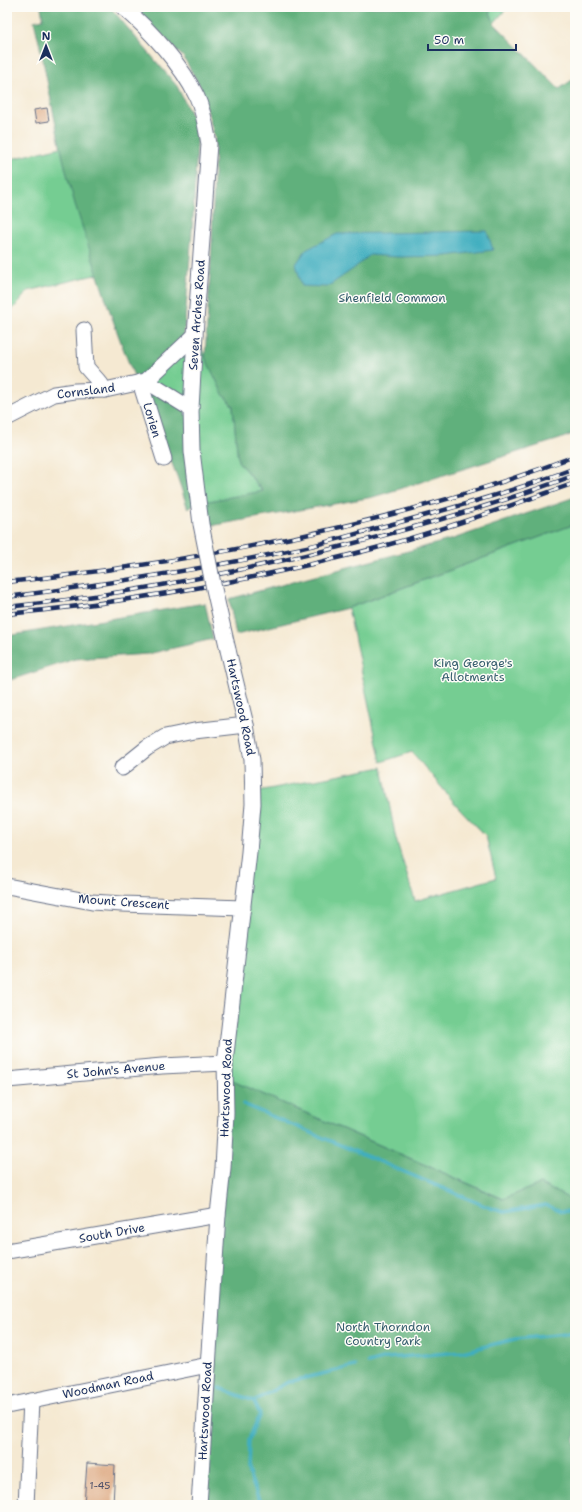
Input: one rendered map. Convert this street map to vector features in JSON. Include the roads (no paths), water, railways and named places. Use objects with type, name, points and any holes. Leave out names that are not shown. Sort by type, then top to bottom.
[{"type":"street","name":"Seven Arches Road","points":[[123,7],[175,61],[197,96],[205,119],[209,144],[195,335],[191,409],[192,451],[201,524],[228,650]]},
{"type":"street","points":[[84,330],[86,367],[105,390]]},
{"type":"street","points":[[191,409],[143,382],[195,335]]},
{"type":"street","name":"Cornsland","points":[[7,418],[54,394],[75,391],[105,390],[143,382]]},
{"type":"street","name":"Lorien","points":[[143,382],[164,459]]},
{"type":"street","name":"Hartswood Road","points":[[199,1505],[218,1214],[223,1168],[226,1113],[225,1063],[243,908],[253,804],[252,760],[246,725],[228,650]]},
{"type":"street","points":[[122,768],[147,748],[165,738],[194,731],[246,725]]},
{"type":"street","name":"Mount Crescent","points":[[7,886],[99,902],[243,908]]},
{"type":"street","name":"St John's Avenue","points":[[7,1080],[154,1066],[225,1063]]},
{"type":"street","name":"South Drive","points":[[7,1251],[218,1214]]},
{"type":"street","name":"Woodman Road","points":[[7,1406],[208,1365]]},
{"type":"street","points":[[26,1505],[31,1401]]},
{"type":"water","points":[[487,231],[493,250],[445,256],[398,257],[370,255],[327,287],[302,286],[296,264],[306,250],[337,234]]},
{"type":"waterway","points":[[243,1104],[490,1208],[504,1212],[546,1205],[561,1211],[575,1212]]},
{"type":"waterway","points":[[368,1363],[386,1358],[462,1352],[515,1339],[575,1333]]},
{"type":"waterway","points":[[254,1401],[288,1382],[355,1366]]},
{"type":"waterway","points":[[219,1388],[254,1401],[260,1414],[249,1439],[248,1471],[261,1505]]},
{"type":"railway","points":[[7,582],[151,564],[223,552],[295,537],[366,521],[437,502],[507,480],[575,456]]},
{"type":"railway","points":[[7,597],[155,576],[302,548],[479,500],[575,468]]},
{"type":"railway","points":[[7,607],[86,597],[166,584],[323,551],[450,517],[575,475]]},
{"type":"railway","points":[[7,614],[147,596],[239,580],[331,560],[426,533],[575,483]]},
{"type":"park label","name":"Shenfield Common","points":[[392,298]]},
{"type":"park label","name":"King George's Allotments","points":[[473,670]]},
{"type":"park label","name":"North Thorndon Country Park","points":[[383,1334]]}]
